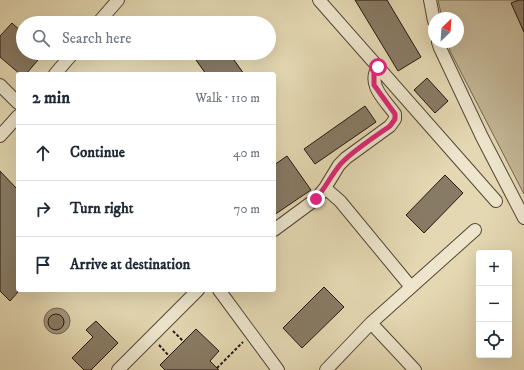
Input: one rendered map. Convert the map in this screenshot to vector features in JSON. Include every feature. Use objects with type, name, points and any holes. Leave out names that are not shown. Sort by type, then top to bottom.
[{"type":"street","points":[[104,16],[118,0]]},
{"type":"street","points":[[319,0],[496,201]]},
{"type":"street","points":[[430,0],[432,12]]},
{"type":"street","points":[[440,48],[482,137],[524,218]]},
{"type":"street","points":[[61,72],[69,60]]},
{"type":"street","points":[[276,229],[316,199],[325,188],[339,165],[346,158],[390,126],[395,119],[395,114],[374,85],[374,74],[378,67]]},
{"type":"street","points":[[0,86],[16,101]]},
{"type":"street","points":[[0,136],[16,118]]},
{"type":"street","points":[[325,188],[340,201],[411,287]]},
{"type":"street","points":[[326,370],[371,323],[475,230]]},
{"type":"street","points":[[118,370],[196,292]]},
{"type":"street","points":[[220,292],[278,370]]},
{"type":"street","points":[[371,323],[415,370]]},
{"type":"path","points":[[165,323],[184,342]]},
{"type":"path","points":[[217,368],[251,334]]},
{"type":"path","points":[[151,336],[169,356]]},
{"type":"shaded area","points":[[438,0],[524,0],[524,194],[450,51],[449,48],[464,48],[464,12],[441,12]]},
{"type":"shaded area","points":[[57,308],[66,312],[70,321],[66,330],[57,334],[48,330],[44,321],[48,312]]},
{"type":"building","points":[[355,0],[387,0],[421,57],[398,71]]},
{"type":"building","points":[[524,0],[524,32],[511,3]]},
{"type":"building","points":[[12,23],[16,27],[16,60],[38,60],[28,72],[18,72],[0,57],[0,36]]},
{"type":"building","points":[[196,60],[234,60],[243,72],[205,72]]},
{"type":"building","points":[[427,78],[448,101],[435,113],[414,90]]},
{"type":"building","points":[[365,106],[376,122],[315,164],[304,149]]},
{"type":"building","points":[[287,156],[311,190],[276,214],[276,164]]},
{"type":"building","points":[[0,171],[16,188],[16,292],[18,292],[10,301],[0,291]]},
{"type":"building","points":[[445,175],[463,193],[424,233],[406,215]]},
{"type":"building","points":[[324,287],[344,307],[302,348],[283,328]]},
{"type":"building","points":[[56,314],[63,319],[64,322],[59,329],[56,330],[49,325],[48,322],[53,315]]},
{"type":"building","points":[[96,321],[118,343],[91,370],[84,370],[72,358],[93,337],[86,330]]},
{"type":"building","points":[[196,329],[219,351],[210,361],[219,370],[165,370],[160,365]]},
{"type":"route","points":[[316,199],[325,188],[339,165],[346,158],[390,126],[395,119],[395,114],[374,85],[374,74],[378,67]]}]
